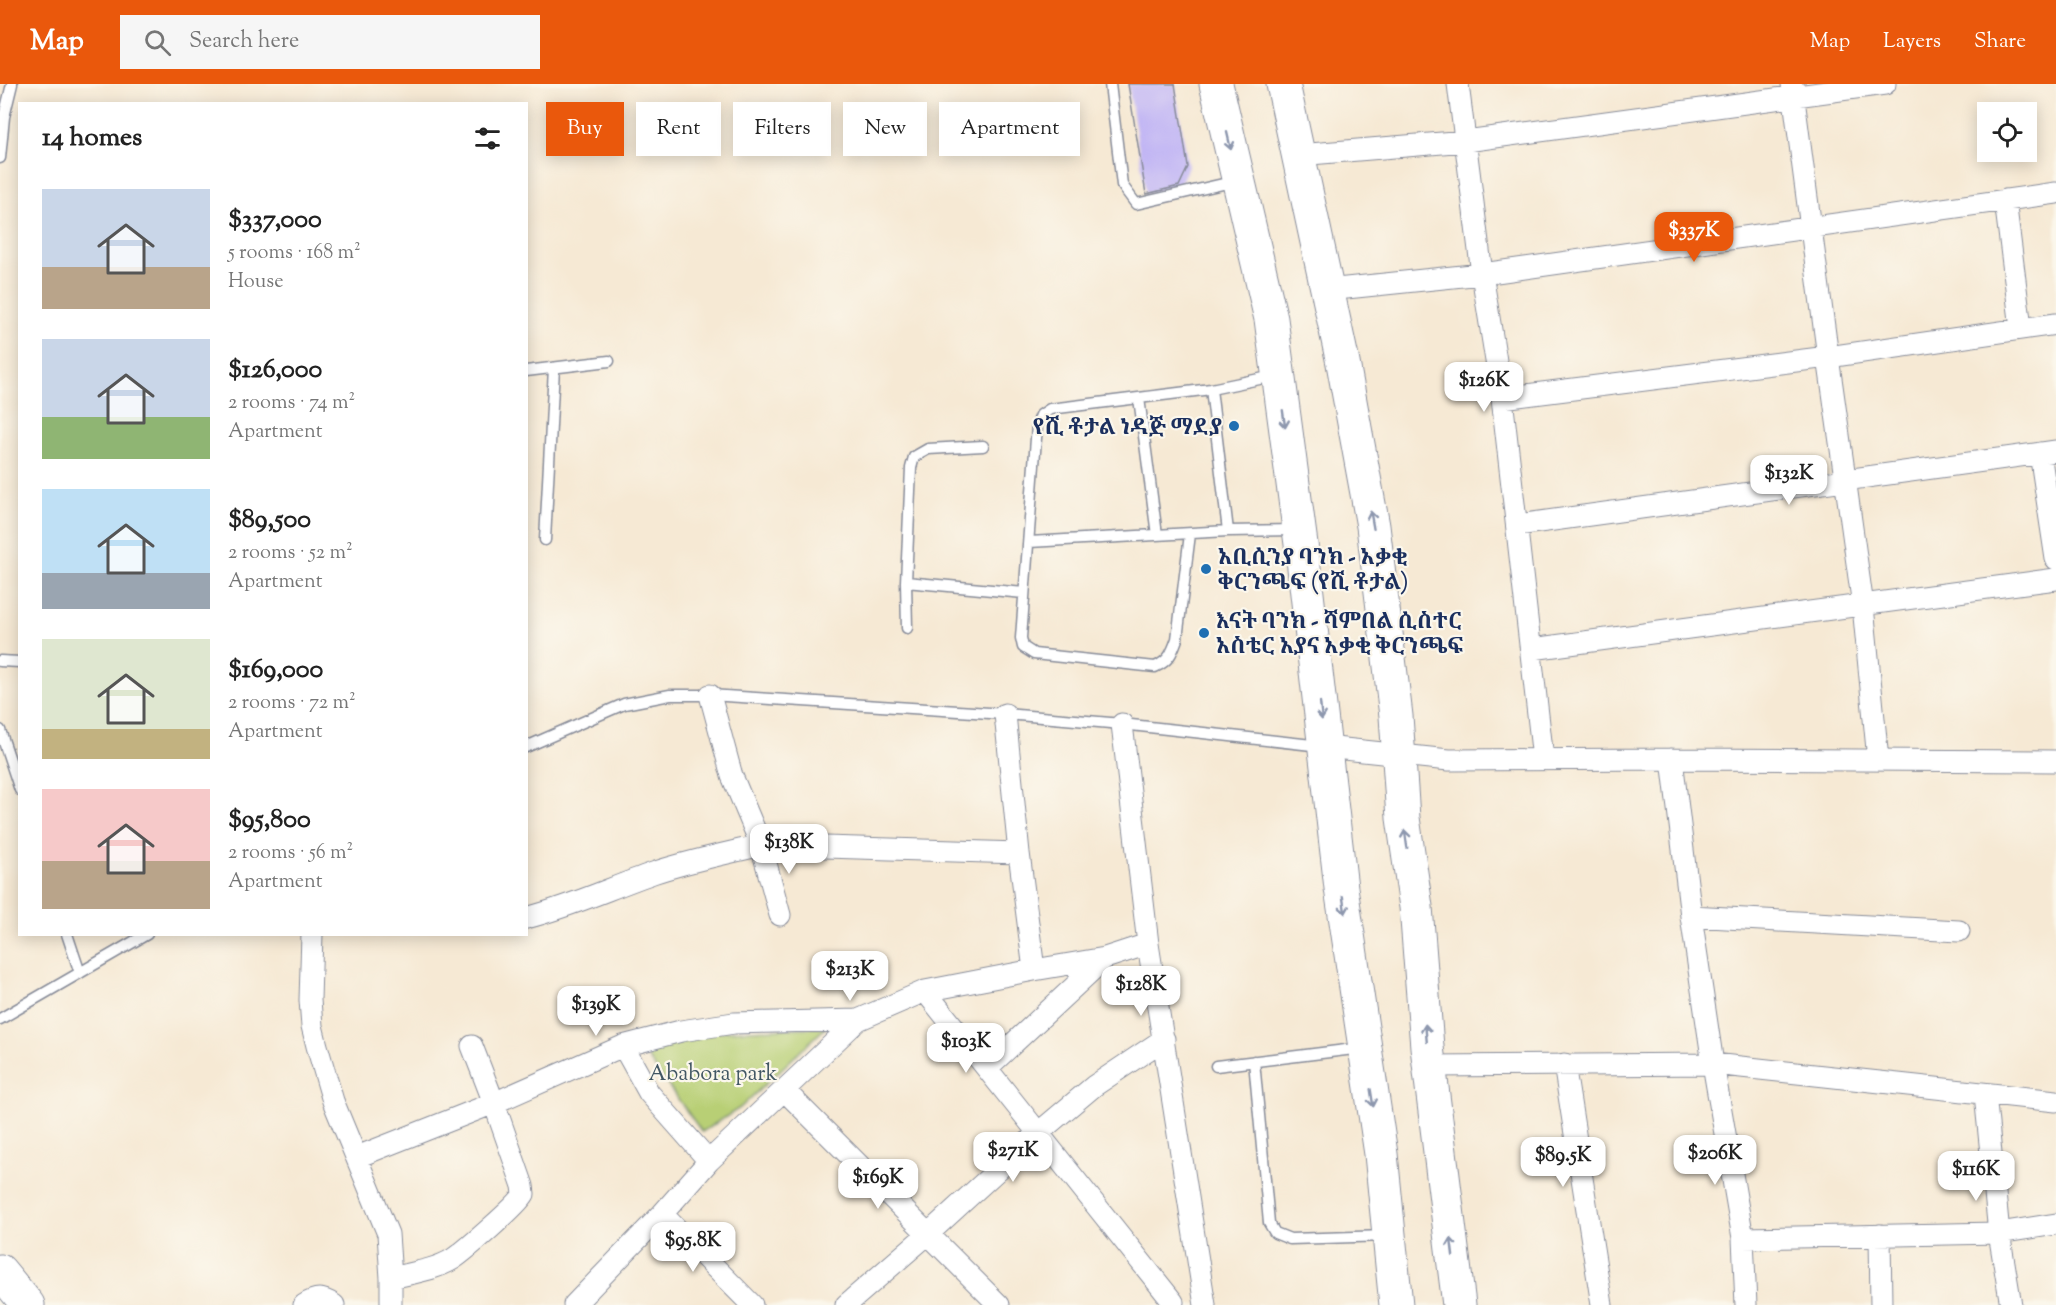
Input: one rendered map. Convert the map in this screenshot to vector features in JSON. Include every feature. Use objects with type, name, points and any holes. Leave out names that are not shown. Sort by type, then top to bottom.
[{"type":"main road","points":[[1216,84],[1271,319],[1299,530],[1341,888],[1380,1154],[1396,1305]]},
{"type":"main road","points":[[1283,84],[1327,290],[1373,526],[1399,755],[1403,818],[1416,908],[1427,1047],[1459,1305]]},
{"type":"main road","points":[[0,1271],[28,1305]]},
{"type":"street","points":[[1458,84],[1482,274],[1502,398],[1543,759]]},
{"type":"street","points":[[1298,155],[1466,141],[1793,90],[1885,84]]},
{"type":"street","points":[[1793,90],[1827,357],[1863,606],[1878,759]]},
{"type":"street","points":[[1327,290],[1482,274],[2056,193]]},
{"type":"street","points":[[2005,200],[2021,328]]},
{"type":"street","points":[[1502,398],[1827,357],[2056,324]]},
{"type":"street","points":[[1517,525],[2048,452],[2056,559]]},
{"type":"street","points":[[1532,649],[2056,579]]},
{"type":"street","points":[[711,695],[732,776],[761,845],[780,915]]},
{"type":"street","points":[[1005,714],[1034,970]]},
{"type":"street","points":[[1122,724],[1148,944],[1205,1305]]},
{"type":"street","points":[[1325,747],[1449,760],[2056,761]]},
{"type":"street","points":[[1672,759],[1691,916],[1713,1064],[1743,1238],[1746,1305]]},
{"type":"street","points":[[528,917],[560,909],[653,873],[761,845],[1019,853]]},
{"type":"street","points":[[1691,916],[1959,931]]},
{"type":"street","points":[[312,936],[310,1000],[312,1026],[333,1101],[388,1234],[391,1305]]},
{"type":"street","points":[[574,1305],[662,1214],[709,1161],[858,1020],[925,991],[1105,958],[1148,944]]},
{"type":"street","points":[[987,1068],[1105,958]]},
{"type":"street","points":[[925,991],[1170,1303],[1201,1279]]},
{"type":"street","points":[[357,1158],[494,1103],[623,1046],[681,1031],[734,1023],[858,1020]]},
{"type":"street","points":[[846,1305],[1094,1086],[1164,1039]]},
{"type":"street","points":[[391,1278],[424,1270],[452,1259],[521,1200],[524,1194],[494,1103],[472,1046]]},
{"type":"street","points":[[623,1046],[649,1092],[709,1161]]},
{"type":"street","points":[[1564,1064],[1602,1305]]},
{"type":"street","points":[[1430,1066],[1713,1064],[2056,1101]]},
{"type":"street","points":[[784,1090],[999,1305]]},
{"type":"street","points":[[1985,1094],[1999,1233],[2011,1305]]},
{"type":"street","points":[[662,1214],[752,1305]]},
{"type":"street","points":[[1743,1238],[1999,1233],[2056,1224]]},
{"type":"street","points":[[1880,1235],[1881,1305]]},
{"type":"street","points":[[304,1305],[316,1298],[324,1298],[334,1305]]},
{"type":"lane","points":[[0,158],[4,117],[12,84]]},
{"type":"lane","points":[[1110,84],[1122,185],[1136,204],[1238,180]]},
{"type":"lane","points":[[528,371],[609,361]]},
{"type":"lane","points":[[545,540],[554,368]]},
{"type":"lane","points":[[1190,534],[1177,639],[1173,652],[1166,662],[1155,667],[1034,654],[1023,647],[1021,638],[1037,425],[1041,415],[1050,409],[1211,389],[1278,375]]},
{"type":"lane","points":[[1211,389],[1228,531]]},
{"type":"lane","points":[[1139,398],[1157,535]]},
{"type":"lane","points":[[907,628],[906,582],[911,468],[914,457],[928,450],[983,446]]},
{"type":"lane","points":[[1029,542],[1228,531],[1299,530]]},
{"type":"lane","points":[[906,582],[1024,593]]},
{"type":"lane","points":[[0,661],[18,662]]},
{"type":"lane","points":[[528,746],[624,704],[670,695],[711,695],[1005,714],[1122,724],[1325,747]]},
{"type":"lane","points":[[0,730],[18,783]]},
{"type":"lane","points":[[68,936],[80,973]]},
{"type":"lane","points":[[0,1019],[144,936]]},
{"type":"lane","points":[[1216,1066],[1364,1047]]},
{"type":"lane","points":[[1254,1061],[1269,1223],[1275,1233],[1290,1239],[1389,1236]]},
{"type":"green space","name":"Ababora park","points":[[826,1027],[740,1108],[702,1132],[637,1043],[673,1033]]},
{"type":"building","points":[[1128,84],[1175,84],[1188,167],[1179,186],[1146,194]]},
{"type":"place","name":"የሺ ቶታል ነዳጅ ማደያ","points":[[1234,426]]},
{"type":"place","name":"አቢሲንያ ባንክ - አቃቂ ቅርንጫፍ (የሺ ቶታል)","points":[[1206,569]]},
{"type":"place","name":"እናት ባንክ - ሻምበል ሲስተር አስቴር አያና አቃቂ ቅርንጫፍ","points":[[1204,633]]}]
